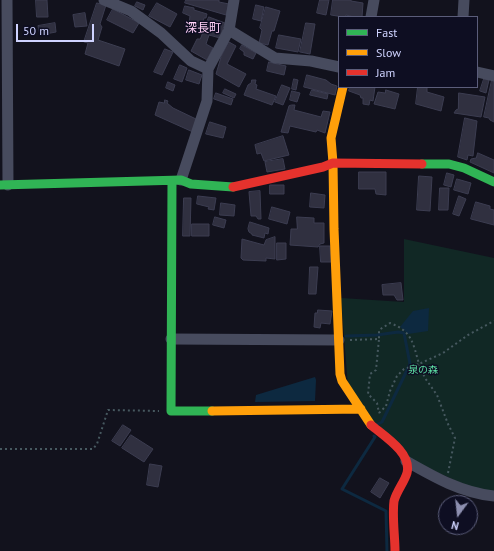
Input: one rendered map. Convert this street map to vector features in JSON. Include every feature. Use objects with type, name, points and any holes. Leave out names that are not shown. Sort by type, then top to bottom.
[{"type":"street","points":[[7,0],[4,185],[177,181],[191,184],[235,187],[323,167],[333,163],[449,164],[464,168],[494,182]]},
{"type":"street","points":[[104,0],[131,11],[161,33],[191,61],[208,69]]},
{"type":"street","points":[[234,0],[229,30],[208,69],[207,101],[177,181],[171,339],[171,411],[361,409]]},
{"type":"street","points":[[371,16],[374,0]]},
{"type":"street","points":[[463,16],[464,0]]},
{"type":"street","points":[[229,30],[276,58],[311,61],[338,67]]},
{"type":"street","points":[[478,72],[494,76]]},
{"type":"street","points":[[343,88],[331,138],[340,374],[342,381],[375,429],[401,450],[406,461],[407,472],[397,491],[394,503],[395,551]]},
{"type":"street","points":[[171,339],[339,340]]},
{"type":"street","points":[[406,461],[464,490],[494,496]]},
{"type":"path","points":[[379,413],[386,406],[390,391],[397,376],[404,369],[443,353],[468,334],[494,321]]},
{"type":"path","points":[[375,429],[379,413],[377,403],[368,394],[370,374],[376,370],[380,333],[379,330],[390,323],[400,327],[408,334],[425,378],[438,395],[448,424],[455,438],[446,482]]},
{"type":"path","points":[[339,340],[379,338]]},
{"type":"path","points":[[0,449],[93,450],[97,444],[108,410],[171,411]]},
{"type":"green space","name":"泉の森","points":[[404,239],[494,258],[494,494],[481,492],[410,460],[379,429],[348,387],[341,298],[404,302]]},
{"type":"water","points":[[429,308],[428,331],[408,334],[400,327],[413,311]]},
{"type":"water","points":[[315,377],[315,401],[255,402],[256,395]]},
{"type":"building","points":[[36,0],[47,0],[48,17],[37,17]]},
{"type":"building","points":[[186,0],[219,0],[219,2],[229,4],[226,15],[185,3]]},
{"type":"building","points":[[320,0],[329,0],[326,15],[317,13]]},
{"type":"building","points":[[333,0],[351,0],[363,3],[362,16],[331,15]]},
{"type":"building","points":[[137,2],[145,5],[143,10],[135,6]]},
{"type":"building","points":[[97,3],[106,5],[100,24],[102,27],[98,40],[125,49],[119,66],[85,54],[88,43],[84,42]]},
{"type":"building","points":[[157,3],[177,14],[170,27],[149,16]]},
{"type":"building","points":[[256,5],[264,7],[261,21],[253,19]]},
{"type":"building","points":[[185,6],[207,14],[206,18],[204,18],[202,27],[189,24],[190,16],[183,13]]},
{"type":"building","points":[[266,7],[280,11],[268,45],[259,43],[262,30],[260,28]]},
{"type":"building","points":[[113,9],[139,23],[133,33],[107,20]]},
{"type":"building","points":[[85,13],[87,26],[75,27],[73,15]]},
{"type":"building","points":[[209,17],[225,23],[220,38],[209,35],[206,44],[213,48],[207,60],[191,51],[197,39],[200,39]]},
{"type":"building","points":[[55,23],[56,32],[40,35],[38,26]]},
{"type":"building","points":[[306,23],[315,24],[310,54],[300,52]]},
{"type":"building","points":[[279,35],[301,39],[298,52],[276,48]]},
{"type":"building","points":[[229,42],[236,46],[227,64],[246,74],[239,87],[216,74],[221,57]]},
{"type":"building","points":[[242,45],[256,53],[253,59],[244,55],[244,52],[240,49]]},
{"type":"building","points":[[165,49],[173,52],[162,75],[154,72]]},
{"type":"building","points":[[269,62],[286,66],[284,75],[267,71]]},
{"type":"building","points":[[180,65],[187,68],[182,82],[174,79]]},
{"type":"building","points":[[189,70],[202,75],[199,84],[186,80]]},
{"type":"building","points":[[307,75],[326,80],[337,86],[335,95],[304,87]]},
{"type":"building","points":[[294,79],[298,80],[296,90],[292,89]]},
{"type":"building","points":[[484,79],[489,80],[486,93],[480,91]]},
{"type":"building","points":[[252,80],[256,80],[256,89],[276,96],[272,105],[244,95]]},
{"type":"building","points":[[492,80],[494,81],[494,122],[489,118],[484,117]]},
{"type":"building","points":[[168,82],[175,85],[173,91],[166,88]]},
{"type":"building","points":[[282,85],[290,88],[283,105],[275,102]]},
{"type":"building","points":[[350,88],[375,88],[373,101],[370,100],[369,105],[363,104],[363,98],[361,98],[360,95],[349,91]]},
{"type":"building","points":[[418,88],[427,88],[427,92],[444,97],[441,111],[416,104]]},
{"type":"building","points":[[225,89],[236,94],[234,98],[223,93]]},
{"type":"building","points":[[312,90],[328,94],[327,99],[310,95]]},
{"type":"building","points":[[386,90],[399,94],[395,109],[374,104],[378,92],[385,93]]},
{"type":"building","points":[[292,91],[300,93],[297,102],[290,100]]},
{"type":"building","points":[[216,93],[233,99],[231,105],[214,99]]},
{"type":"building","points":[[459,93],[485,97],[481,117],[454,113],[458,109]]},
{"type":"building","points":[[165,100],[168,101],[167,103],[173,108],[196,119],[193,132],[155,115],[159,102],[164,103]]},
{"type":"building","points":[[295,105],[294,110],[321,117],[323,111],[330,112],[325,133],[317,130],[316,132],[290,126],[288,133],[281,132],[289,106]]},
{"type":"building","points":[[465,118],[477,121],[473,156],[468,155],[467,160],[458,157]]},
{"type":"building","points":[[210,122],[226,127],[223,138],[206,134]]},
{"type":"building","points":[[283,136],[289,155],[264,161],[261,153],[257,154],[255,145]]},
{"type":"building","points":[[478,153],[494,160],[494,173],[470,162],[471,159],[476,158]]},
{"type":"building","points":[[283,159],[285,169],[267,172],[265,162]]},
{"type":"building","points":[[359,172],[386,172],[386,195],[376,194],[375,189],[359,189]]},
{"type":"building","points":[[447,173],[454,175],[451,187],[444,185]]},
{"type":"building","points":[[419,176],[432,177],[430,211],[417,210]]},
{"type":"building","points":[[457,179],[471,183],[468,194],[454,190]]},
{"type":"building","points":[[270,185],[284,185],[284,194],[270,194]]},
{"type":"building","points":[[440,188],[449,188],[448,210],[439,210]]},
{"type":"building","points":[[260,191],[261,219],[258,219],[256,216],[251,216],[249,192]]},
{"type":"building","points":[[311,193],[325,195],[324,208],[310,207]]},
{"type":"building","points":[[198,196],[216,198],[214,210],[197,204]]},
{"type":"building","points":[[459,196],[466,199],[459,216],[453,214]]},
{"type":"building","points":[[184,198],[191,198],[190,236],[183,236]]},
{"type":"building","points":[[476,202],[490,206],[490,209],[494,210],[494,225],[471,219]]},
{"type":"building","points":[[221,203],[235,205],[234,216],[220,215]]},
{"type":"building","points":[[272,207],[290,212],[287,224],[269,219]]},
{"type":"building","points":[[215,217],[226,220],[224,228],[213,225]]},
{"type":"building","points":[[297,217],[314,218],[314,223],[324,223],[324,243],[320,244],[318,247],[290,245],[291,229],[297,229]]},
{"type":"building","points":[[250,222],[269,228],[268,234],[265,233],[264,238],[252,235],[248,229]]},
{"type":"building","points":[[192,224],[209,224],[209,236],[192,236]]},
{"type":"building","points":[[275,237],[275,259],[266,258],[266,261],[243,260],[241,258],[242,239],[264,245],[266,240]]},
{"type":"building","points":[[277,243],[286,243],[286,259],[277,260]]},
{"type":"building","points":[[320,246],[330,246],[331,262],[321,262]]},
{"type":"building","points":[[310,267],[318,267],[316,294],[309,294]]},
{"type":"building","points":[[401,283],[403,300],[397,300],[394,295],[383,295],[382,285]]},
{"type":"building","points":[[318,310],[332,311],[330,324],[321,323],[320,328],[314,327],[315,313],[317,313]]},
{"type":"building","points":[[123,425],[131,430],[120,446],[112,441]]},
{"type":"building","points":[[131,435],[153,449],[144,462],[122,448]]},
{"type":"building","points":[[150,464],[162,466],[158,487],[147,485]]},
{"type":"building","points":[[380,478],[389,483],[380,498],[371,492]]},
{"type":"waterway","points":[[346,336],[377,335],[398,332],[404,333],[410,364],[382,422],[378,424]]},
{"type":"waterway","points":[[374,436],[375,437],[342,489],[386,511],[387,551]]},
{"type":"traffic: fast","points":[[422,164],[449,164],[464,168],[494,182]]},
{"type":"traffic: fast","points":[[0,185],[181,180],[191,184],[233,187]]},
{"type":"traffic: fast","points":[[172,181],[171,411],[212,411]]},
{"type":"traffic: slow","points":[[343,88],[331,138],[340,374],[342,381],[371,425]]},
{"type":"traffic: slow","points":[[212,411],[361,409]]},
{"type":"traffic: jam","points":[[233,187],[323,167],[333,163],[422,164]]},
{"type":"traffic: jam","points":[[371,425],[396,446],[405,459],[407,466],[406,477],[397,493],[393,507],[395,551]]},
{"type":"district","name":"深長町","points":[[203,29]]}]
